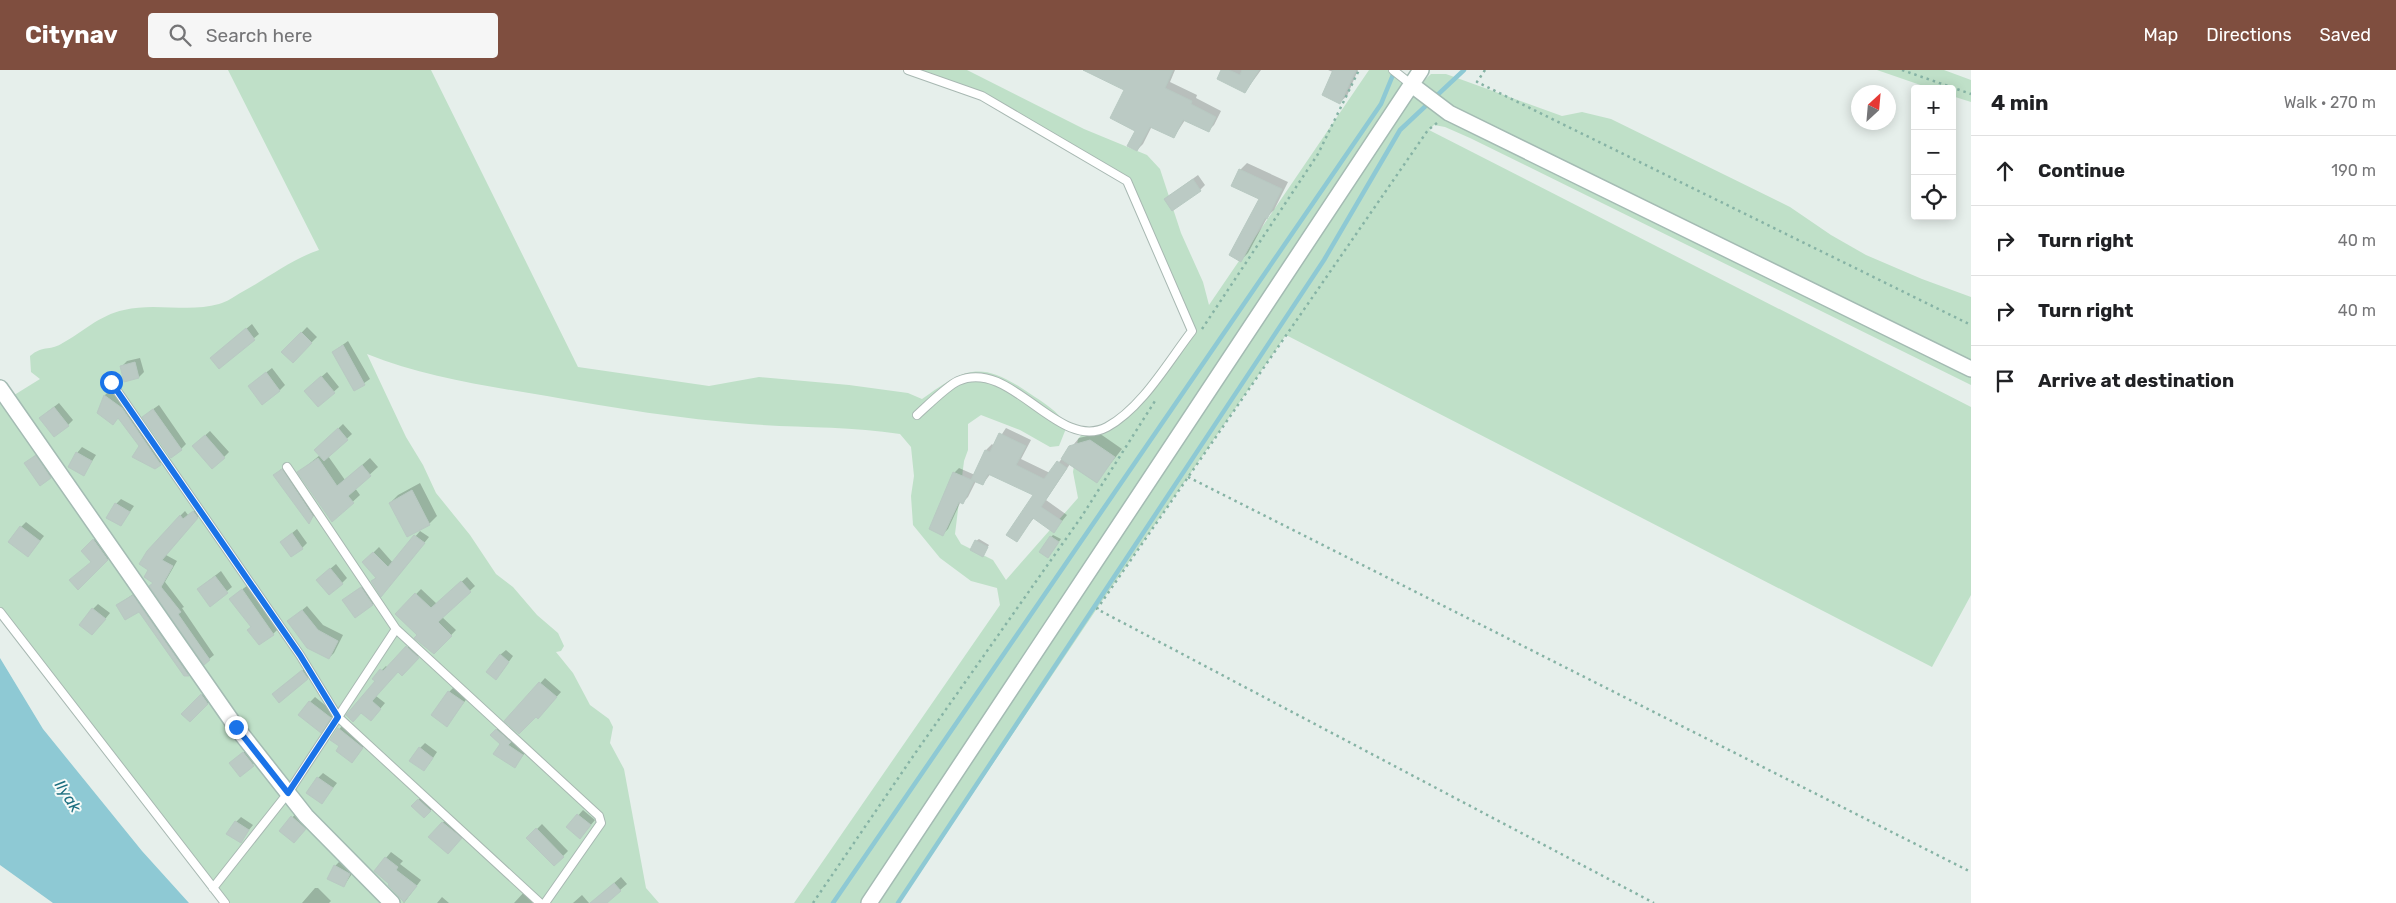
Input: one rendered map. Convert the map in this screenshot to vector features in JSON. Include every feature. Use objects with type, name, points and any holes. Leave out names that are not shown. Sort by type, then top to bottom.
[{"type":"street","points":[[869,903],[1041,646],[1385,122],[1406,80],[1421,70]]},
{"type":"street","points":[[1406,80],[1445,110],[1971,369]]},
{"type":"street","points":[[0,388],[236,727],[306,816],[392,903]]},
{"type":"lane","points":[[908,70],[982,96],[1127,181],[1192,330],[1132,410],[1105,428],[1084,432],[1067,426],[1006,386],[980,377],[958,381],[917,415]]},
{"type":"lane","points":[[1393,70],[1406,80]]},
{"type":"lane","points":[[111,382],[300,655],[338,717],[540,903]]},
{"type":"lane","points":[[287,467],[396,629],[599,816],[601,823],[545,903]]},
{"type":"lane","points":[[0,612],[225,903]]},
{"type":"lane","points":[[213,888],[288,793],[396,629]]},
{"type":"path","points":[[1198,335],[1318,154],[1359,70]]},
{"type":"path","points":[[1485,70],[1477,82],[1971,325]]},
{"type":"path","points":[[1902,70],[1971,94]]},
{"type":"path","points":[[1445,110],[1428,130],[1097,609],[1654,903]]},
{"type":"path","points":[[813,903],[916,752],[1082,516],[1160,393]]},
{"type":"path","points":[[1188,477],[1971,872]]},
{"type":"green space","points":[[228,70],[431,70],[578,367],[709,386],[759,377],[849,385],[908,393],[922,399],[937,388],[963,374],[986,372],[1012,382],[1029,393],[1055,412],[1067,426],[1059,446],[1050,447],[1020,430],[981,415],[968,424],[968,450],[964,461],[955,534],[961,544],[993,560],[1006,580],[1078,498],[1073,472],[1078,439],[1084,432],[1105,428],[1132,410],[1192,330],[1127,181],[982,96],[906,70],[967,70],[1084,129],[1147,155],[1160,169],[1181,233],[1203,282],[1209,305],[1369,70],[1395,70],[1416,88],[1431,74],[1446,74],[1562,116],[1582,112],[1611,119],[1790,207],[1831,235],[1866,255],[1971,297],[1971,385],[1470,138],[1445,127],[1434,125],[1429,130],[1971,407],[1971,595],[1932,667],[1286,335],[1100,604],[899,903],[794,903],[1000,605],[997,588],[971,581],[940,558],[913,525],[911,496],[914,476],[911,447],[900,434],[881,431],[724,422],[622,409],[456,380],[411,369],[367,354],[406,437],[423,465],[436,493],[470,535],[496,574],[513,587],[537,615],[558,633],[564,646],[561,651],[556,652],[573,673],[590,705],[609,719],[613,727],[610,743],[624,769],[646,888],[659,903],[229,903],[0,608],[0,381],[11,397],[40,379],[31,372],[30,356],[39,350],[53,347],[69,340],[115,312],[148,307],[207,307],[222,303],[290,264],[319,250]]},
{"type":"green space","points":[[1877,70],[1944,70],[1971,80],[1971,102],[1956,97],[1956,85],[1920,85]]},
{"type":"water","name":"Ilyak","points":[[0,658],[43,729],[142,851],[189,903],[53,903],[0,865]]},
{"type":"building","points":[[1083,70],[1173,70],[1165,88],[1192,101],[1191,104],[1216,117],[1209,132],[1183,120],[1174,138],[1150,127],[1137,151],[1127,146],[1135,131],[1110,118],[1124,90]]},
{"type":"building","points":[[1221,70],[1229,70],[1240,75],[1242,70],[1259,70],[1245,93],[1217,79]]},
{"type":"building","points":[[1333,70],[1356,70],[1340,104],[1322,95]]},
{"type":"building","points":[[1239,169],[1282,189],[1267,219],[1265,218],[1241,262],[1229,255],[1259,199],[1231,186]]},
{"type":"building","points":[[1193,179],[1201,191],[1172,211],[1164,199]]},
{"type":"building","points":[[246,328],[255,340],[219,369],[210,358]]},
{"type":"building","points":[[301,332],[312,343],[293,363],[281,352]]},
{"type":"building","points":[[343,345],[365,385],[354,391],[332,352]]},
{"type":"building","points":[[135,362],[139,378],[124,382],[120,366]]},
{"type":"building","points":[[266,372],[280,391],[262,405],[248,386]]},
{"type":"building","points":[[321,376],[335,393],[318,407],[304,391]]},
{"type":"building","points":[[104,395],[122,408],[161,465],[155,469],[132,457],[139,446],[118,418],[113,425],[97,413]]},
{"type":"building","points":[[54,407],[69,426],[54,437],[39,418]]},
{"type":"building","points":[[153,409],[182,450],[171,458],[142,417]]},
{"type":"building","points":[[338,428],[348,440],[324,461],[314,450]]},
{"type":"building","points":[[999,433],[1026,446],[1016,465],[1044,479],[1057,461],[1067,468],[1041,507],[1062,521],[1054,533],[1033,518],[1017,542],[1006,535],[1033,495],[988,474],[983,485],[971,480],[985,450],[990,452]]},
{"type":"building","points":[[205,435],[225,458],[212,469],[192,446]]},
{"type":"building","points":[[1090,440],[1115,457],[1097,483],[1061,459],[1069,446]]},
{"type":"building","points":[[76,452],[92,461],[84,476],[68,467]]},
{"type":"building","points":[[36,455],[51,478],[40,486],[24,463]]},
{"type":"building","points":[[318,458],[337,486],[362,465],[371,476],[348,496],[354,503],[332,522],[297,472]]},
{"type":"building","points":[[282,469],[313,516],[309,524],[273,475]]},
{"type":"building","points":[[953,472],[974,481],[963,504],[959,502],[943,536],[929,529]]},
{"type":"building","points":[[412,490],[430,525],[407,537],[389,503]]},
{"type":"building","points":[[115,503],[130,512],[121,526],[106,518]]},
{"type":"building","points":[[193,511],[198,518],[162,560],[173,566],[161,587],[181,612],[178,614],[210,660],[204,665],[149,586],[153,583],[144,577],[148,570],[139,564],[147,551],[180,515],[183,519]]},
{"type":"building","points":[[20,526],[40,541],[28,557],[8,542]]},
{"type":"building","points":[[292,533],[303,549],[291,557],[280,542]]},
{"type":"building","points":[[414,535],[425,543],[381,597],[371,581],[376,578],[362,562],[373,552],[388,567]]},
{"type":"building","points":[[1050,536],[1059,542],[1048,558],[1039,552]]},
{"type":"building","points":[[93,539],[108,560],[78,590],[69,580],[91,562],[81,551]]},
{"type":"building","points":[[975,540],[988,547],[983,557],[970,550]]},
{"type":"building","points":[[330,568],[343,584],[329,595],[316,580]]},
{"type":"building","points":[[215,576],[228,593],[210,607],[197,589]]},
{"type":"building","points":[[461,581],[471,592],[438,622],[452,636],[434,654],[414,638],[417,635],[395,614],[415,593],[431,608]]},
{"type":"building","points":[[361,587],[373,605],[355,618],[342,600]]},
{"type":"building","points":[[242,589],[274,635],[259,645],[247,630],[251,627],[229,599]]},
{"type":"building","points":[[133,595],[189,676],[184,676],[139,612],[125,620],[116,605]]},
{"type":"building","points":[[92,608],[106,619],[92,635],[79,625]]},
{"type":"building","points":[[302,610],[318,630],[338,641],[329,659],[307,648],[287,621]]},
{"type":"building","points":[[406,646],[419,658],[402,676],[398,672],[372,701],[381,709],[371,721],[361,713],[353,722],[346,715],[375,681],[372,679],[380,669],[383,671]]},
{"type":"building","points":[[500,654],[509,662],[496,680],[486,672]]},
{"type":"building","points":[[302,670],[308,679],[279,703],[272,694]]},
{"type":"building","points":[[539,682],[557,697],[538,719],[536,717],[519,734],[504,721]]},
{"type":"building","points":[[448,691],[464,702],[447,727],[431,715]]},
{"type":"building","points":[[201,694],[208,704],[190,722],[181,714]]},
{"type":"building","points":[[309,701],[331,718],[321,733],[298,715]]},
{"type":"building","points":[[338,728],[363,748],[352,763],[336,751],[339,746],[330,740]]},
{"type":"building","points":[[496,729],[511,742],[508,745],[523,755],[515,768],[493,754],[500,744],[490,735]]},
{"type":"building","points":[[419,747],[433,758],[424,771],[409,761]]},
{"type":"building","points":[[243,752],[254,766],[240,777],[229,763]]},
{"type":"building","points":[[317,777],[333,788],[322,804],[306,793]]},
{"type":"building","points":[[418,799],[431,811],[424,818],[411,806]]},
{"type":"building","points":[[577,814],[591,825],[580,839],[566,827]]},
{"type":"building","points":[[291,816],[306,829],[294,843],[279,831]]},
{"type":"building","points":[[235,821],[249,830],[241,843],[226,834]]},
{"type":"building","points":[[442,822],[462,838],[448,854],[428,837]]},
{"type":"building","points":[[536,828],[564,857],[554,866],[526,838]]},
{"type":"building","points":[[385,857],[398,867],[396,870],[417,886],[404,902],[389,884],[374,871]]},
{"type":"building","points":[[334,865],[350,874],[344,887],[327,879]]},
{"type":"building","points":[[614,883],[621,891],[607,903],[590,903]]},
{"type":"waterway","points":[[833,903],[1381,104],[1395,70]]},
{"type":"waterway","points":[[898,903],[1324,260],[1400,130],[1464,70]]},
{"type":"route","points":[[111,382],[300,655],[338,717],[288,793],[236,727]]}]
